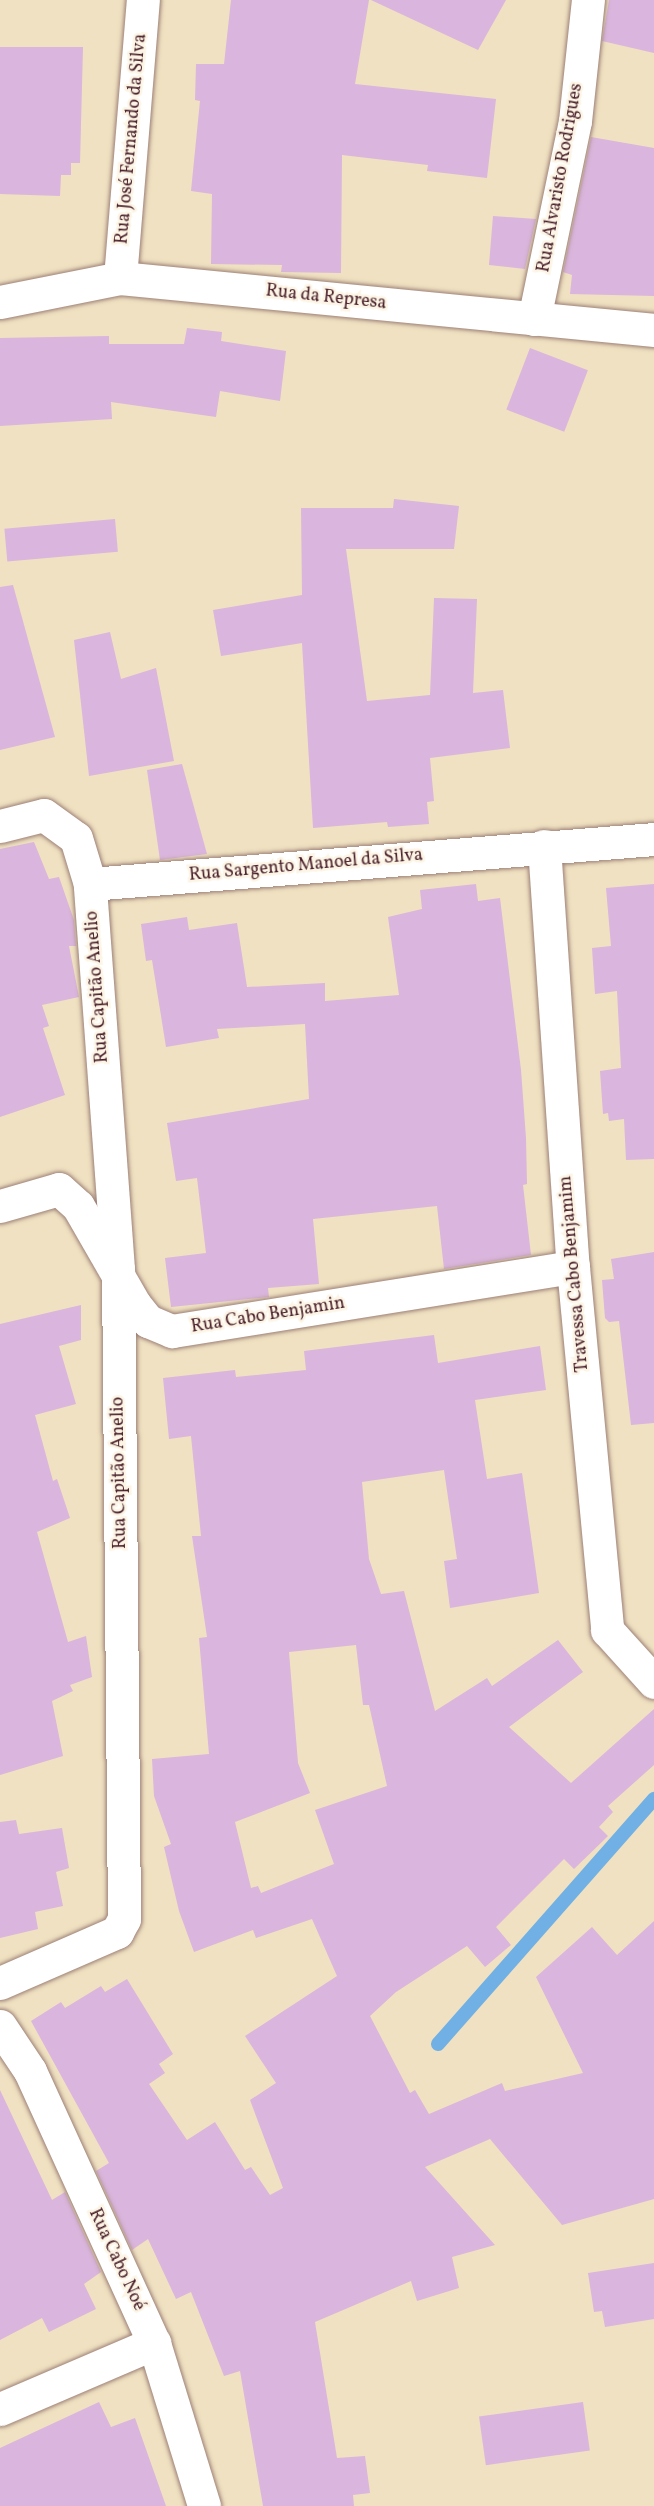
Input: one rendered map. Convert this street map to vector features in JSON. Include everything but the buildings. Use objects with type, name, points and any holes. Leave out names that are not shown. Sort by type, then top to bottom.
[{"type":"street","name":"Rua José Fernando da Silva","points":[[120,278],[143,0]]},
{"type":"street","name":"Rua Alvaristo Rodrigues","points":[[534,319],[575,121],[588,0]]},
{"type":"street","name":"Rua da Represa","points":[[0,302],[120,278],[654,330]]},
{"type":"street","points":[[0,825],[45,815],[76,838],[90,885]]},
{"type":"street","name":"Rua Sargento Manoel da Silva","points":[[90,885],[654,838]]},
{"type":"street","name":"Travessa Cabo Benjamim","points":[[544,846],[573,1267],[607,1630],[654,1682]]},
{"type":"street","name":"Rua Capitão Anelio","points":[[0,1983],[117,1932],[124,1919],[118,1269],[90,885]]},
{"type":"street","name":"Rua Cabo Benjamin","points":[[0,1206],[59,1189],[78,1206],[118,1269],[135,1305],[148,1320],[172,1331],[573,1267]]},
{"type":"street","name":"Rua Cabo Noé","points":[[0,2026],[30,2071],[154,2343],[204,2506]]},
{"type":"street","points":[[0,2409],[154,2343]]},
{"type":"waterway","points":[[438,2044],[654,1799]]}]
